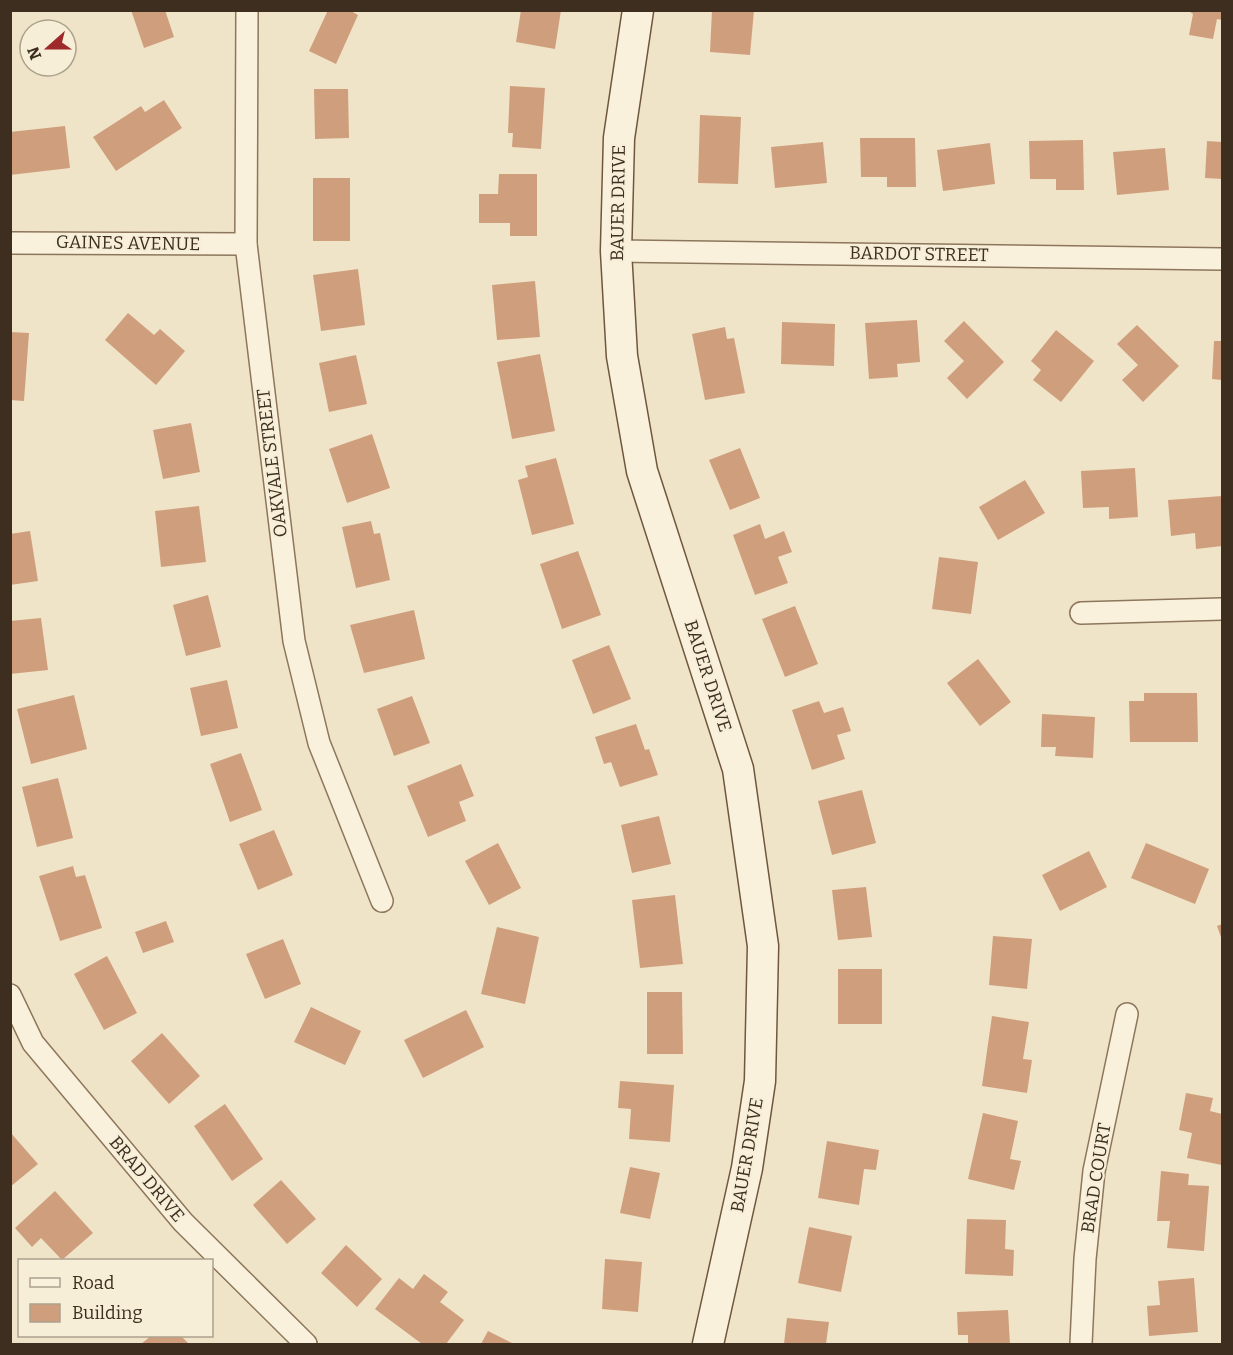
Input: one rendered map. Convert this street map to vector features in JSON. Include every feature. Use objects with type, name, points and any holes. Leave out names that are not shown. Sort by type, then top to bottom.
[{"type":"street","name":"OAKVALE STREET","points":[[247,10],[246,244],[294,641],[320,743],[382,901]]},
{"type":"street","name":"BAUER DRIVE","points":[[638,10],[619,138],[616,251],[622,356],[642,471],[738,769],[763,946],[760,1081],[747,1168],[708,1344]]},
{"type":"street","name":"GAINES AVENUE","points":[[10,243],[246,244]]},
{"type":"street","name":"BARDOT STREET","points":[[616,251],[1222,259]]},
{"type":"street","points":[[1081,613],[1222,609]]},
{"type":"street","name":"BRAD DRIVE","points":[[10,995],[33,1043],[168,1204],[306,1344]]},
{"type":"street","name":"BRAD COURT","points":[[1082,1344],[1085,1259],[1094,1171],[1127,1014]]},
{"type":"building","points":[[131,10],[165,10],[174,37],[144,48]]},
{"type":"building","points":[[328,10],[349,10],[358,15],[336,64],[309,51]]},
{"type":"building","points":[[521,10],[561,10],[555,49],[516,42]]},
{"type":"building","points":[[712,10],[754,10],[750,55],[710,52]]},
{"type":"building","points":[[1187,10],[1222,10],[1222,20],[1217,19],[1213,39],[1189,35],[1193,14]]},
{"type":"building","points":[[510,86],[545,88],[541,149],[512,147],[513,133],[508,133]]},
{"type":"building","points":[[314,89],[348,89],[349,138],[315,139]]},
{"type":"building","points":[[164,100],[182,128],[116,171],[93,137],[141,106],[145,112]]},
{"type":"building","points":[[700,115],[741,117],[738,184],[698,183]]},
{"type":"building","points":[[65,126],[70,168],[10,175],[10,132]]},
{"type":"building","points":[[860,138],[915,138],[916,187],[887,187],[887,177],[861,177]]},
{"type":"building","points":[[1083,140],[1084,190],[1056,190],[1056,179],[1030,179],[1029,141]]},
{"type":"building","points":[[1207,141],[1222,142],[1222,179],[1205,178]]},
{"type":"building","points":[[823,142],[827,183],[775,188],[771,147]]},
{"type":"building","points":[[990,143],[995,184],[943,191],[937,150]]},
{"type":"building","points":[[1165,148],[1169,190],[1117,195],[1113,152]]},
{"type":"building","points":[[499,174],[537,174],[537,236],[510,236],[510,223],[479,223],[479,194],[498,194]]},
{"type":"building","points":[[313,178],[350,178],[350,241],[313,241]]},
{"type":"building","points":[[358,269],[365,325],[321,331],[313,275]]},
{"type":"building","points":[[535,281],[540,337],[497,340],[492,285]]},
{"type":"building","points":[[128,313],[154,335],[160,329],[185,351],[156,385],[105,340]]},
{"type":"building","points":[[917,320],[920,362],[897,364],[898,377],[869,379],[865,323]]},
{"type":"building","points":[[964,321],[1004,362],[967,399],[947,378],[964,361],[944,341]]},
{"type":"building","points":[[782,322],[835,324],[834,366],[781,364]]},
{"type":"building","points":[[1137,325],[1179,366],[1143,402],[1122,380],[1138,365],[1117,344]]},
{"type":"building","points":[[725,327],[727,339],[734,338],[745,393],[705,400],[692,334]]},
{"type":"building","points":[[1056,330],[1094,361],[1061,402],[1033,380],[1041,370],[1031,361]]},
{"type":"building","points":[[10,332],[29,333],[24,401],[10,400]]},
{"type":"building","points":[[1214,341],[1222,341],[1222,380],[1212,379]]},
{"type":"building","points":[[540,354],[555,431],[512,439],[497,362]]},
{"type":"building","points":[[356,355],[367,404],[329,412],[319,363]]},
{"type":"building","points":[[191,423],[200,472],[163,479],[153,430]]},
{"type":"building","points":[[372,434],[390,488],[347,503],[329,449]]},
{"type":"building","points":[[740,448],[760,498],[730,510],[709,460]]},
{"type":"building","points":[[556,458],[574,524],[532,535],[518,480],[528,477],[525,466]]},
{"type":"building","points":[[1135,468],[1138,517],[1109,519],[1109,507],[1083,508],[1081,471]]},
{"type":"building","points":[[1025,480],[1045,513],[998,540],[979,507]]},
{"type":"building","points":[[1222,496],[1222,546],[1196,549],[1195,533],[1171,536],[1168,500]]},
{"type":"building","points":[[199,506],[206,562],[161,567],[155,511]]},
{"type":"building","points":[[371,521],[374,534],[380,533],[390,580],[356,588],[342,527]]},
{"type":"building","points":[[760,524],[765,539],[784,531],[792,552],[778,557],[788,583],[755,595],[733,535]]},
{"type":"building","points":[[30,531],[38,581],[10,585],[10,534]]},
{"type":"building","points":[[578,551],[601,615],[562,629],[540,564]]},
{"type":"building","points":[[939,557],[978,562],[971,614],[932,609]]},
{"type":"building","points":[[208,595],[221,647],[186,656],[173,605]]},
{"type":"building","points":[[795,606],[818,664],[785,677],[762,619]]},
{"type":"building","points":[[414,610],[425,659],[364,673],[350,625]]},
{"type":"building","points":[[41,618],[48,670],[10,674],[10,621]]},
{"type":"building","points":[[609,645],[631,699],[593,714],[572,660]]},
{"type":"building","points":[[978,659],[1011,702],[980,726],[947,683]]},
{"type":"building","points":[[227,680],[238,728],[201,736],[190,688]]},
{"type":"building","points":[[1144,693],[1197,693],[1198,742],[1130,742],[1129,701],[1144,701]]},
{"type":"building","points":[[74,695],[87,749],[31,764],[17,709]]},
{"type":"building","points":[[412,696],[430,743],[394,756],[377,709]]},
{"type":"building","points":[[819,701],[824,713],[843,707],[851,731],[837,735],[845,759],[812,770],[792,710]]},
{"type":"building","points":[[1042,714],[1095,717],[1093,758],[1055,756],[1056,747],[1041,747]]},
{"type":"building","points":[[636,724],[645,750],[649,749],[658,775],[620,787],[611,762],[604,764],[595,737]]},
{"type":"building","points":[[241,753],[262,810],[230,822],[210,764]]},
{"type":"building","points":[[461,764],[474,796],[459,802],[466,821],[428,837],[407,786]]},
{"type":"building","points":[[58,778],[73,838],[37,847],[22,787]]},
{"type":"building","points":[[862,790],[876,843],[832,855],[818,801]]},
{"type":"building","points":[[659,816],[671,864],[632,873],[621,825]]},
{"type":"building","points":[[274,830],[293,875],[258,890],[239,844]]},
{"type":"building","points":[[498,843],[521,888],[489,905],[465,861]]},
{"type":"building","points":[[1146,843],[1209,869],[1195,904],[1131,878]]},
{"type":"building","points":[[1089,851],[1107,887],[1060,911],[1042,875]]},
{"type":"building","points":[[73,866],[76,877],[85,875],[102,928],[60,941],[39,876]]},
{"type":"building","points":[[866,887],[872,937],[838,940],[832,890]]},
{"type":"building","points":[[675,895],[683,964],[640,968],[632,900]]},
{"type":"building","points":[[166,921],[174,942],[143,953],[135,932]]},
{"type":"building","points":[[1222,924],[1222,940],[1217,926]]},
{"type":"building","points":[[497,927],[539,937],[525,1004],[481,994]]},
{"type":"building","points":[[993,936],[1032,939],[1027,989],[989,985]]},
{"type":"building","points":[[283,939],[301,984],[265,999],[246,954]]},
{"type":"building","points":[[107,956],[137,1013],[104,1030],[74,974]]},
{"type":"building","points":[[838,969],[882,969],[882,1024],[838,1024]]},
{"type":"building","points":[[647,992],[682,992],[683,1054],[647,1054]]},
{"type":"building","points":[[311,1007],[361,1031],[345,1065],[294,1042]]},
{"type":"building","points":[[466,1010],[484,1047],[423,1078],[404,1040]]},
{"type":"building","points":[[992,1016],[1029,1022],[1023,1059],[1032,1060],[1027,1093],[982,1086]]},
{"type":"building","points":[[162,1033],[200,1076],[169,1104],[131,1061]]},
{"type":"building","points":[[620,1081],[674,1085],[670,1142],[629,1139],[631,1109],[618,1108]]},
{"type":"building","points":[[1186,1093],[1213,1098],[1210,1111],[1222,1114],[1222,1165],[1187,1158],[1192,1133],[1179,1130]]},
{"type":"building","points":[[225,1104],[263,1159],[232,1181],[194,1126]]},
{"type":"building","points":[[983,1113],[1018,1121],[1010,1159],[1021,1161],[1014,1190],[968,1179]]},
{"type":"building","points":[[10,1132],[38,1164],[10,1187]]},
{"type":"building","points":[[827,1141],[879,1150],[876,1170],[864,1169],[859,1205],[818,1198]]},
{"type":"building","points":[[630,1167],[660,1173],[650,1219],[620,1213]]},
{"type":"building","points":[[1161,1171],[1189,1174],[1188,1185],[1209,1186],[1204,1251],[1167,1248],[1170,1221],[1157,1221]]},
{"type":"building","points":[[281,1180],[316,1219],[287,1244],[253,1205]]},
{"type":"building","points":[[55,1191],[93,1233],[61,1259],[41,1238],[32,1247],[15,1228]]},
{"type":"building","points":[[967,1219],[1006,1220],[1005,1249],[1014,1250],[1013,1276],[965,1274]]},
{"type":"building","points":[[809,1227],[852,1236],[841,1292],[798,1283]]},
{"type":"building","points":[[346,1245],[382,1279],[357,1307],[321,1273]]},
{"type":"building","points":[[605,1259],[642,1262],[638,1312],[602,1309]]},
{"type":"building","points":[[424,1274],[448,1292],[440,1302],[464,1320],[446,1344],[422,1344],[375,1309],[399,1278],[413,1289]]},
{"type":"building","points":[[1194,1278],[1198,1332],[1149,1336],[1147,1306],[1160,1305],[1158,1281]]},
{"type":"building","points":[[1008,1310],[1010,1344],[968,1344],[968,1335],[958,1335],[957,1312]]},
{"type":"building","points":[[787,1318],[829,1322],[826,1344],[784,1344]]},
{"type":"building","points":[[488,1331],[514,1344],[481,1344]]},
{"type":"building","points":[[150,1337],[182,1337],[189,1344],[141,1344]]}]
